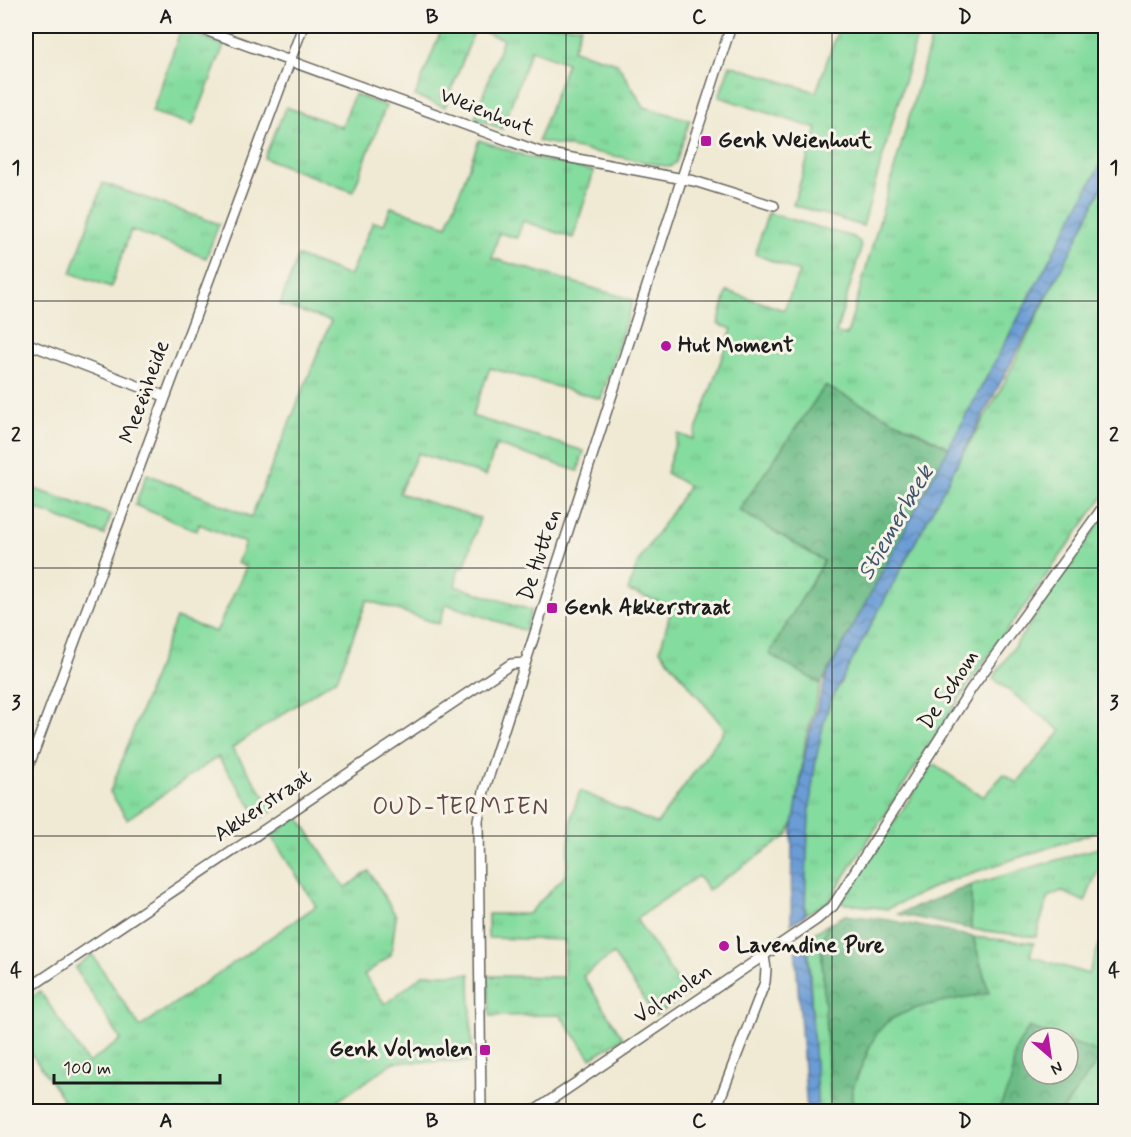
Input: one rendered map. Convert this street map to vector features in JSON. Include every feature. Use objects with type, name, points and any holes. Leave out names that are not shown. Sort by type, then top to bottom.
[{"type":"street","name":"Weienhout","points":[[194,26],[540,153],[683,178],[774,206]]},
{"type":"street","name":"Meeënheide","points":[[26,773],[303,26]]},
{"type":"street","name":"De Hutten","points":[[481,1112],[478,820],[484,791],[731,26]]},
{"type":"street","points":[[26,343],[164,396]]},
{"type":"street","name":"De Schom","points":[[833,906],[971,689],[1106,503]]},
{"type":"street","name":"Akkerstraat","points":[[26,990],[511,664],[525,663]]},
{"type":"street","name":"Volmolen","points":[[533,1112],[764,956],[833,906]]},
{"type":"street","points":[[715,1112],[765,982],[764,956]]},
{"type":"green space","points":[[443,26],[581,26],[573,50],[617,63],[644,107],[690,120],[676,162],[670,167],[538,141],[567,63],[531,50],[502,129],[475,118],[503,39],[475,29],[445,107],[415,96]]},
{"type":"green space","points":[[828,26],[920,26],[863,226],[793,205],[817,129],[719,97],[730,65],[816,92],[838,30]]},
{"type":"green space","points":[[935,26],[1105,26],[1105,160],[952,449],[912,428],[739,510],[824,561],[770,654],[821,684],[806,737],[795,818],[787,836],[708,890],[698,876],[636,919],[687,995],[655,1016],[613,954],[583,976],[623,1038],[591,1058],[560,1015],[490,1016],[488,976],[564,977],[565,940],[488,938],[488,914],[528,914],[566,875],[572,815],[580,791],[657,824],[725,729],[660,650],[672,606],[628,591],[638,562],[689,486],[666,473],[678,434],[693,439],[732,329],[718,324],[727,291],[784,310],[799,272],[755,254],[768,213],[853,237],[860,242],[861,249],[836,333],[847,335]]},
{"type":"green space","points":[[181,29],[224,45],[193,125],[152,112]]},
{"type":"green space","points":[[354,94],[386,106],[353,192],[264,158],[286,107],[342,127]]},
{"type":"green space","points":[[479,140],[528,157],[594,171],[573,238],[523,221],[517,238],[499,233],[492,258],[633,300],[601,399],[490,368],[472,416],[584,451],[578,471],[496,445],[486,476],[418,453],[399,493],[480,518],[464,568],[459,567],[455,586],[531,610],[526,631],[446,604],[439,624],[367,600],[338,677],[232,748],[269,803],[278,807],[260,819],[218,757],[127,819],[110,792],[176,618],[216,632],[246,567],[237,563],[245,543],[199,524],[197,531],[135,505],[147,474],[251,517],[331,321],[280,305],[298,256],[349,276],[373,222],[384,224],[391,207],[447,226]]},
{"type":"green space","points":[[1105,182],[1105,494],[972,679],[829,901],[806,914],[801,851],[815,746],[832,698],[909,545],[999,393]]},
{"type":"green space","points":[[103,183],[219,224],[206,258],[131,230],[111,287],[71,273]]},
{"type":"green space","points":[[825,386],[952,449],[821,684],[769,654],[824,561],[739,510]]},
{"type":"green space","points":[[26,486],[111,515],[104,535],[26,505]]},
{"type":"green space","points":[[1105,514],[1105,829],[945,882],[887,909],[840,903],[933,764],[983,797],[1004,774],[1017,783],[1061,731],[993,678]]},
{"type":"green space","points":[[299,817],[345,888],[369,871],[396,916],[391,955],[364,975],[385,1004],[424,974],[470,974],[472,1061],[394,1062],[323,1111],[71,1111],[26,1046],[26,1002],[40,991],[88,1063],[121,1040],[75,968],[92,954],[140,1027],[316,906],[271,836]]},
{"type":"green space","points":[[1105,846],[1105,866],[1097,872],[1085,902],[1061,891],[1048,897],[1036,937],[971,929],[971,885]]},
{"type":"green space","points":[[971,885],[971,929],[898,914]]},
{"type":"green space","points":[[845,915],[889,920],[973,937],[989,993],[921,1007],[886,1023],[871,1044],[854,1084],[852,1099],[854,1111],[831,1111],[821,941],[829,924]]},
{"type":"green space","points":[[829,924],[821,942],[831,1111],[817,1111],[808,937]]},
{"type":"green space","points":[[1105,930],[1105,1111],[1001,1111],[1008,1091],[998,1112],[854,1111],[852,1094],[854,1084],[871,1044],[886,1023],[921,1007],[989,993],[973,937],[1034,943],[1030,956],[1088,974]]},
{"type":"green space","points":[[1020,1042],[1020,1086],[1080,1086],[1062,1111],[998,1111],[1011,1082],[1015,1050]]},
{"type":"green space","points":[[1080,1045],[1103,1054],[1080,1086]]},
{"type":"water","points":[[1105,156],[1105,181],[1073,247],[829,704],[813,782],[808,835],[805,915],[791,924],[792,831],[808,737],[827,675]]},
{"type":"water","points":[[807,938],[818,1111],[807,1111],[795,946]]},
{"type":"place","name":"Genk Weienhout","points":[[706,141]]},
{"type":"place","name":"Hut Moment","points":[[666,346]]},
{"type":"place","name":"Genk Akkerstraat","points":[[552,608]]},
{"type":"place","name":"Lavendine Pure","points":[[724,946]]},
{"type":"place","name":"Genk Volmolen","points":[[485,1050]]},
{"type":"district","name":"OUD-TERMIEN","points":[[461,807]]},
{"type":"water label","name":"Stiemerbeek","points":[[896,523]]}]
